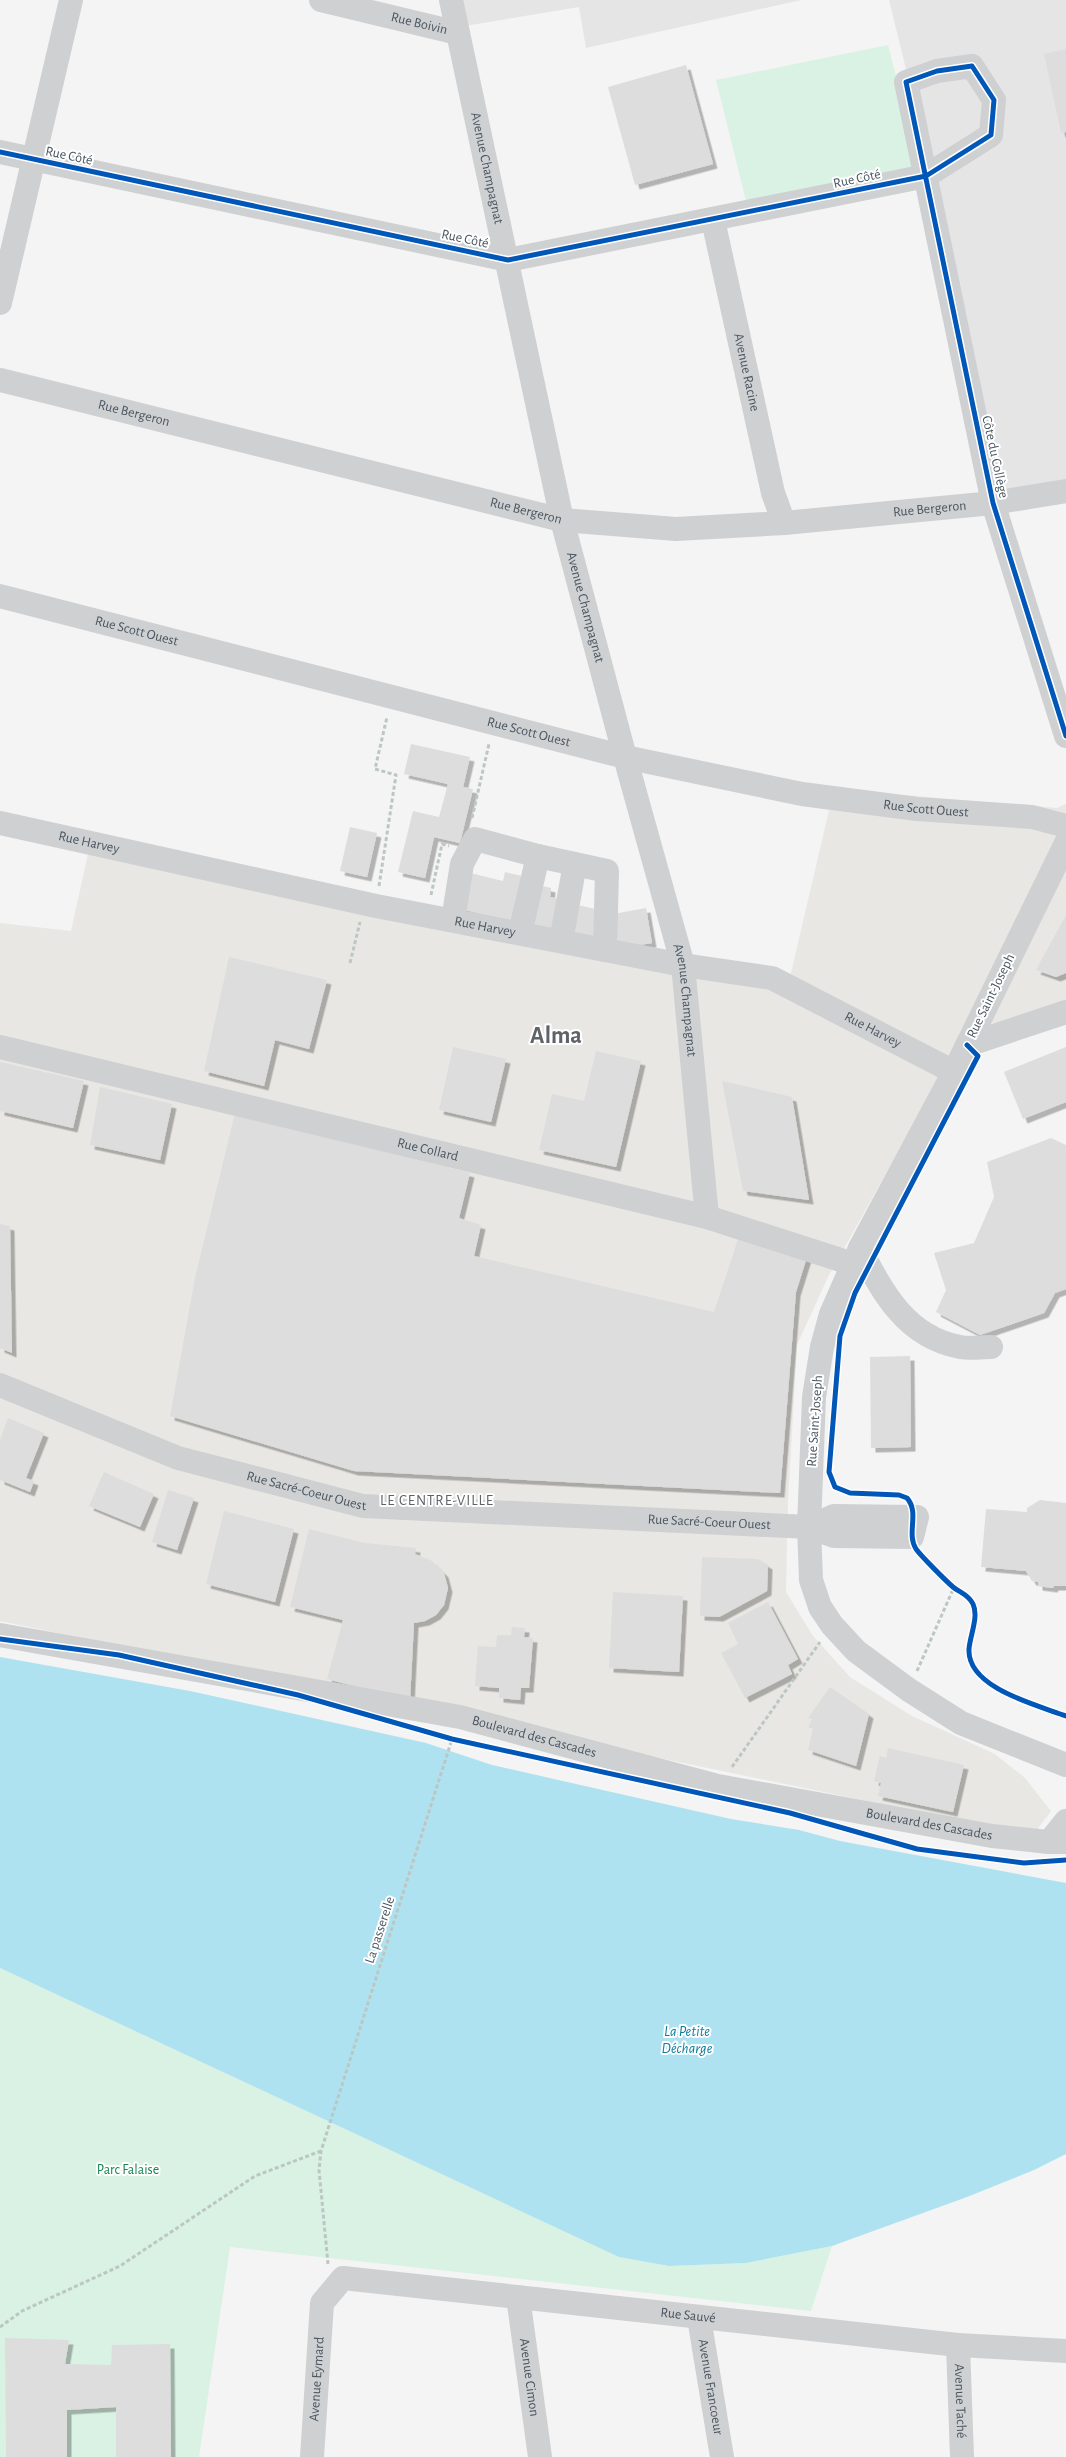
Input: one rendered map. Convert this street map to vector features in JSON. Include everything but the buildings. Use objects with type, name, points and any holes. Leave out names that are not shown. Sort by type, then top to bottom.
[{"type":"street","points":[[0,303],[71,0]]},
{"type":"street","name":"Rue Boivin","points":[[321,0],[458,33]]},
{"type":"street","name":"Avenue Champagnat","points":[[451,0],[562,520],[683,965],[707,1217]]},
{"type":"street","name":"Côte du Collège","points":[[926,176],[992,135],[994,100],[972,66],[937,71],[906,82],[993,503],[1066,736]]},
{"type":"street","name":"Rue Côté","points":[[0,152],[508,260],[926,176]]},
{"type":"street","name":"Avenue Racine","points":[[713,220],[773,493],[784,523]]},
{"type":"street","name":"Rue Bergeron","points":[[0,380],[562,520],[676,529],[784,523],[993,503],[1066,491]]},
{"type":"street","name":"Rue Scott Ouest","points":[[0,596],[625,757],[802,794],[917,808],[1032,817],[1066,826]]},
{"type":"street","name":"Rue Harvey","points":[[0,823],[368,914],[453,920],[683,965],[779,980],[954,1072]]},
{"type":"street","points":[[453,920],[462,864],[475,839],[538,856],[607,871],[605,950]]},
{"type":"street","name":"Rue Saint-Joseph","points":[[1064,1769],[961,1723],[909,1690],[856,1651],[832,1625],[820,1607],[811,1580],[809,1527],[814,1396],[822,1347],[831,1314],[857,1256],[954,1072],[1066,843]]},
{"type":"street","points":[[520,933],[538,856]]},
{"type":"street","points":[[561,941],[576,864]]},
{"type":"street","points":[[967,1045],[1066,1012]]},
{"type":"street","name":"Rue Collard","points":[[0,1048],[707,1217],[857,1256]]},
{"type":"street","points":[[857,1256],[895,1309],[918,1328],[940,1341],[961,1348],[991,1347]]},
{"type":"street","name":"Rue Sacré-Coeur Ouest","points":[[0,1385],[178,1458],[363,1506],[809,1527]]},
{"type":"street","name":"Boulevard des Cascades","points":[[0,1635],[460,1717],[718,1786],[992,1836],[1057,1842]]},
{"type":"street","points":[[1057,1842],[1066,1821]]},
{"type":"street","name":"Rue Sauvé","points":[[322,2303],[343,2278],[958,2345],[1066,2351]]},
{"type":"street","name":"Avenue Cimon","points":[[518,2297],[540,2457]]},
{"type":"street","name":"Avenue Eymard","points":[[312,2457],[322,2303]]},
{"type":"street","name":"Avenue Francoeur","points":[[699,2318],[722,2457]]},
{"type":"street","name":"Avenue Taché","points":[[958,2345],[962,2457]]},
{"type":"path","points":[[350,963],[368,914],[396,775],[375,769],[392,697]]},
{"type":"path","points":[[472,820],[494,724]]},
{"type":"path","points":[[909,1690],[955,1587],[947,1580]]},
{"type":"path","points":[[718,1786],[832,1625]]},
{"type":"path","points":[[443,1736],[462,1741]]},
{"type":"path","points":[[0,2327],[22,2311],[120,2266],[255,2176],[321,2151]]},
{"type":"shaded area","points":[[459,0],[801,0],[586,48],[579,7],[465,26]]},
{"type":"shaded area","points":[[889,0],[1066,0],[1066,484],[997,495],[936,191]]},
{"type":"shaded area","points":[[834,789],[1057,808],[1066,804],[1066,1001],[965,1032],[828,1277],[797,1345],[788,1501],[786,1592],[813,1636],[850,1677],[912,1716],[995,1754],[1025,1778],[1051,1811],[1036,1831],[1011,1831],[0,1621],[0,923],[71,931],[88,854],[787,990]]},
{"type":"green space","points":[[888,45],[920,171],[747,205],[716,80]]},
{"type":"green space","name":"Parc Falaise","points":[[0,1968],[619,2257],[669,2266],[746,2263],[832,2246],[811,2311],[230,2247],[199,2457],[0,2457]]},
{"type":"water","name":"La Petite Décharge","points":[[0,1657],[190,1691],[426,1743],[492,1765],[731,1819],[799,1830],[840,1841],[1066,1883],[1066,2154],[1034,2170],[967,2197],[832,2246],[746,2263],[669,2266],[619,2257],[0,1968]]},
{"type":"cycle path","points":[[0,152],[508,260],[926,176],[991,135],[994,100],[972,66],[937,71],[906,82],[993,503],[1066,736]]},
{"type":"cycle path","points":[[967,1045],[978,1056],[855,1293],[840,1336],[829,1472],[835,1487],[850,1493],[899,1495],[907,1498],[911,1504],[913,1517],[912,1536],[916,1549],[945,1580],[966,1596],[973,1604],[975,1620],[969,1649],[971,1663],[979,1674],[1006,1693],[1066,1716]]},
{"type":"cycle path","points":[[0,1639],[119,1655],[298,1695],[452,1739],[790,1813],[917,1849],[1024,1863],[1066,1860]]},
{"type":"district","name":"Alma","points":[[556,1036]]},
{"type":"district","name":"LE CENTRE-VILLE","points":[[437,1500]]}]
